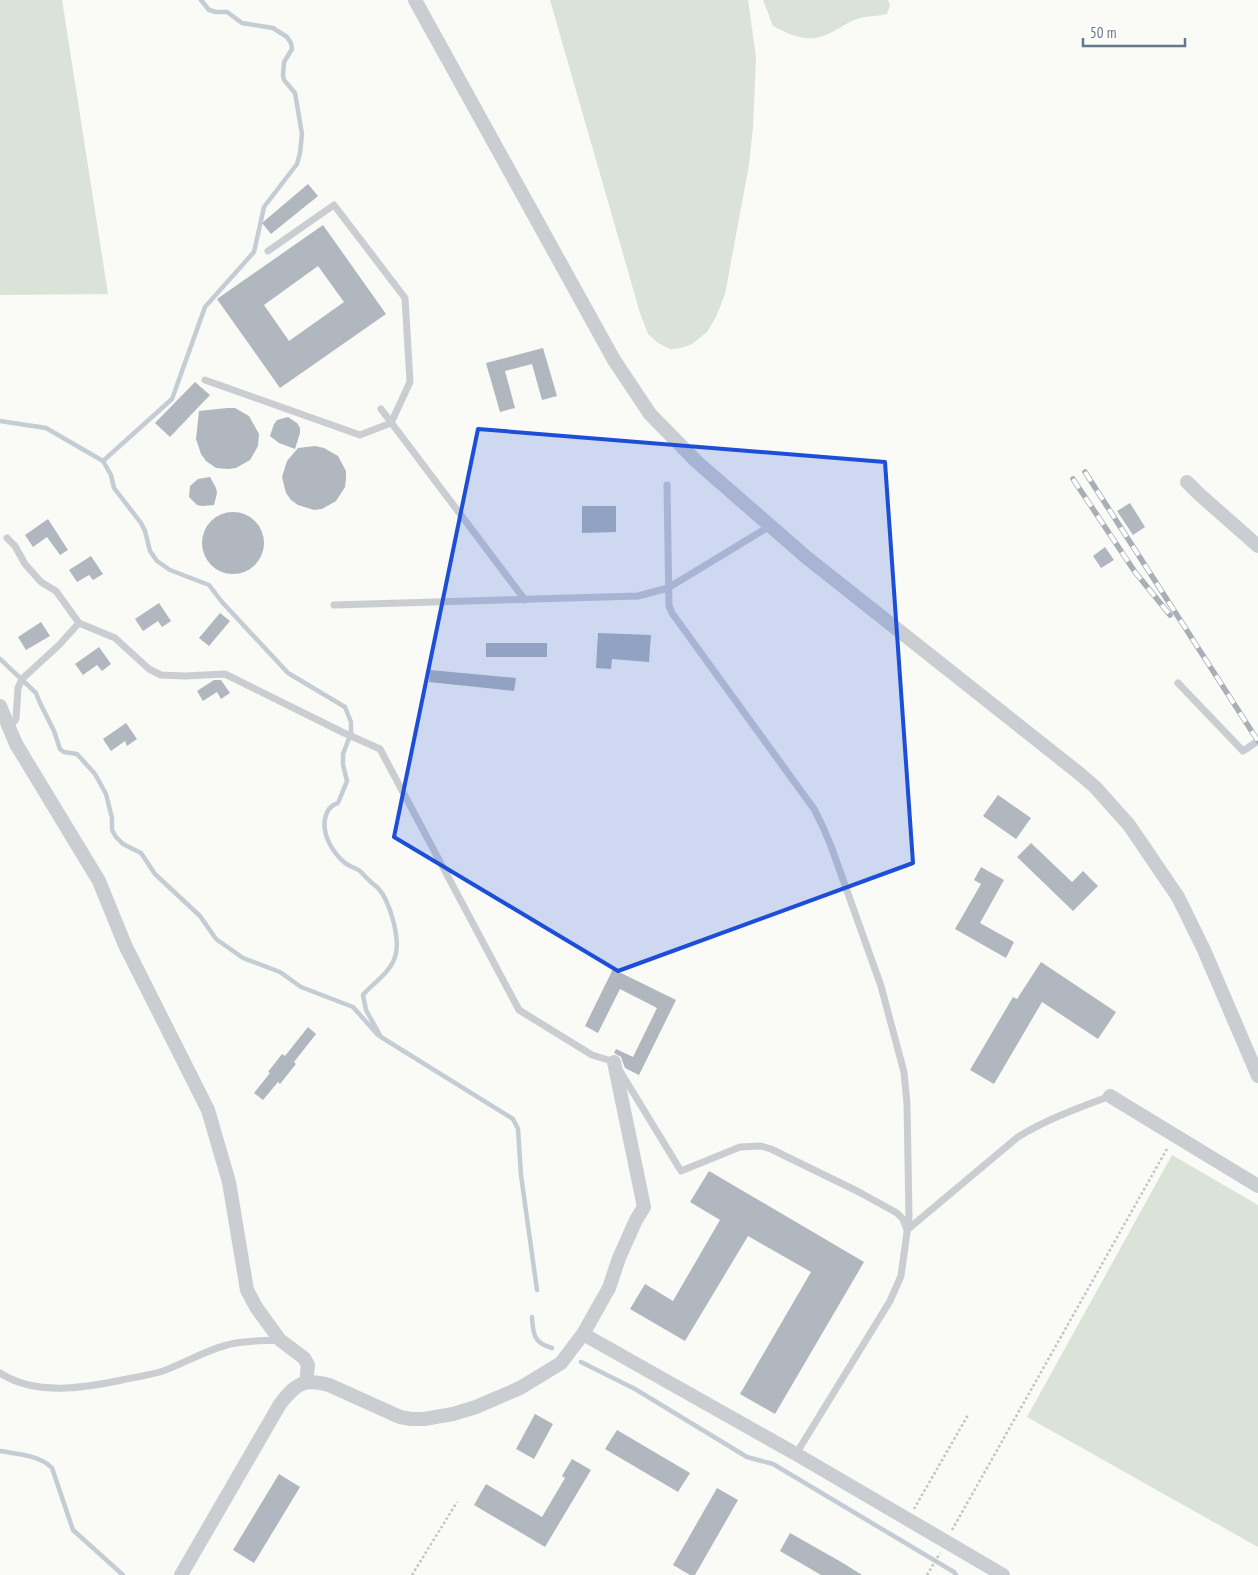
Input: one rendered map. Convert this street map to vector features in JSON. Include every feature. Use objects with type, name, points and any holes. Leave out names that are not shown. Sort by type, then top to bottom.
[{"type":"street","points":[[415,0],[614,360],[640,402],[680,447],[806,557],[1080,774],[1106,798],[1129,825],[1178,897],[1204,950],[1258,1076]]},
{"type":"street","points":[[1187,482],[1258,546]]},
{"type":"street","points":[[0,706],[16,744],[99,881],[125,945],[208,1110],[229,1182],[247,1290],[256,1307],[280,1340],[304,1358],[308,1365],[306,1382]]},
{"type":"street","points":[[181,1575],[280,1404],[291,1390],[306,1382],[316,1382],[400,1417],[424,1419],[476,1407],[520,1388],[561,1363],[583,1334],[609,1288],[619,1258],[644,1207],[614,1062]]},
{"type":"street","points":[[1110,1096],[1258,1186]]},
{"type":"street","points":[[583,1334],[796,1454],[908,1520],[942,1548],[1003,1575]]},
{"type":"lane","points":[[204,380],[360,434],[391,423],[410,382],[405,298],[334,206],[268,251]]},
{"type":"lane","points":[[381,409],[525,600]]},
{"type":"lane","points":[[667,485],[669,606],[672,613],[803,793],[824,827],[881,986],[904,1072],[907,1104],[909,1218],[901,1276],[890,1300],[796,1454]]},
{"type":"lane","points":[[334,605],[638,596],[668,588],[770,526]]},
{"type":"lane","points":[[8,538],[25,564],[41,582],[56,591],[79,623],[115,638],[149,669],[161,675],[225,674],[380,749],[519,1010],[592,1056],[614,1062],[682,1171],[740,1147],[761,1146],[859,1192],[897,1213],[903,1219],[907,1230]]},
{"type":"lane","points":[[9,728],[16,719],[18,688],[22,679],[59,645],[79,623]]},
{"type":"lane","points":[[1178,684],[1243,751],[1258,741]]},
{"type":"lane","points":[[907,1230],[1018,1138],[1034,1127],[1061,1114],[1110,1096]]},
{"type":"lane","points":[[0,1374],[18,1383],[30,1385],[68,1388],[88,1387],[161,1371],[228,1344],[242,1341],[280,1340]]},
{"type":"path","points":[[927,1575],[1174,1135]]},
{"type":"path","points":[[908,1520],[968,1415]]},
{"type":"path","points":[[412,1575],[457,1502]]},
{"type":"highlighted area","points":[[478,429],[885,462],[913,863],[618,971],[394,837]]},
{"type":"shaded area","points":[[0,0],[62,0],[108,294],[0,295]]},
{"type":"shaded area","points":[[550,0],[748,0],[756,57],[753,127],[749,165],[725,294],[716,317],[707,332],[692,344],[670,349],[658,343],[648,334],[640,313]]},
{"type":"shaded area","points":[[763,0],[888,0],[890,5],[887,14],[860,18],[824,36],[802,38],[773,26]]},
{"type":"shaded area","points":[[1172,1155],[1258,1205],[1258,1547],[1027,1417]]},
{"type":"building","points":[[308,184],[318,196],[271,234],[262,223]]},
{"type":"building","points":[[323,225],[386,314],[280,388],[217,299]],"holes":[[[318,266],[344,302],[289,341],[264,305]]]},
{"type":"building","points":[[543,348],[557,396],[542,400],[532,364],[505,371],[515,408],[500,412],[486,363]]},
{"type":"building","points":[[195,382],[210,395],[170,437],[155,423]]},
{"type":"building","points":[[235,408],[249,416],[259,434],[258,446],[250,460],[236,468],[228,469],[216,468],[206,461],[201,454],[196,439],[199,411]]},
{"type":"building","points":[[288,417],[297,423],[300,428],[295,449],[279,443],[270,436],[277,420]]},
{"type":"building","points":[[315,446],[324,448],[338,456],[346,471],[346,479],[345,487],[336,501],[322,509],[314,510],[298,505],[291,500],[286,493],[282,477],[287,461],[298,448]]},
{"type":"building","points":[[210,477],[217,493],[214,505],[197,505],[189,497],[190,486],[198,479]]},
{"type":"building","points":[[1130,503],[1145,527],[1133,535],[1117,511]]},
{"type":"building","points":[[582,506],[616,506],[616,532],[582,533]]},
{"type":"building","points":[[233,512],[245,514],[255,521],[262,531],[264,543],[262,555],[255,565],[245,572],[233,574],[221,572],[211,565],[204,555],[202,543],[204,531],[211,521],[221,514]]},
{"type":"building","points":[[48,519],[68,550],[60,555],[47,537],[33,547],[25,535]]},
{"type":"building","points":[[1105,547],[1114,560],[1101,568],[1093,556]]},
{"type":"building","points":[[91,556],[103,574],[93,580],[89,575],[77,582],[69,570]]},
{"type":"building","points":[[159,603],[171,621],[162,627],[158,621],[143,631],[135,619]]},
{"type":"building","points":[[220,613],[230,621],[209,646],[199,638]]},
{"type":"building","points":[[41,622],[50,636],[26,650],[18,637]]},
{"type":"building","points":[[598,633],[651,635],[649,662],[612,659],[611,669],[596,668]]},
{"type":"building","points":[[486,643],[547,643],[547,657],[486,657]]},
{"type":"building","points":[[99,647],[111,664],[102,671],[97,665],[83,675],[75,664]]},
{"type":"building","points":[[430,670],[516,678],[514,691],[429,682]]},
{"type":"building","points":[[214,680],[221,680],[230,693],[221,699],[217,692],[203,701],[197,691]]},
{"type":"building","points":[[126,723],[137,739],[127,746],[125,741],[111,751],[103,739]]},
{"type":"building","points":[[998,795],[1031,818],[1016,839],[983,816]]},
{"type":"building","points":[[1031,843],[1072,882],[1083,871],[1098,886],[1073,911],[1017,857]]},
{"type":"building","points":[[981,867],[1004,880],[980,923],[1014,942],[1006,958],[955,929],[981,884],[974,880]]},
{"type":"building","points":[[1041,962],[1116,1012],[1098,1039],[1042,1002],[994,1084],[970,1070],[1013,997],[1017,999]]},
{"type":"building","points":[[613,969],[676,1000],[639,1075],[625,1068],[621,1057],[614,1053],[616,1049],[633,1057],[657,1008],[620,989],[598,1033],[585,1026]]},
{"type":"building","points":[[308,1027],[316,1034],[280,1084],[278,1082],[263,1100],[254,1093],[282,1054],[285,1056]]},
{"type":"building","points":[[709,1171],[864,1262],[775,1414],[740,1394],[811,1272],[748,1236],[685,1341],[630,1309],[645,1284],[673,1301],[720,1220],[690,1202]]},
{"type":"building","points":[[535,1414],[553,1424],[534,1459],[516,1449]]},
{"type":"building","points":[[617,1430],[690,1473],[678,1492],[605,1449]]},
{"type":"building","points":[[572,1459],[591,1470],[545,1547],[474,1505],[486,1484],[542,1517],[565,1478],[562,1476]]},
{"type":"building","points":[[279,1474],[300,1487],[254,1563],[233,1550]]},
{"type":"building","points":[[717,1488],[738,1500],[695,1575],[690,1575],[673,1565]]},
{"type":"building","points":[[790,1533],[862,1575],[821,1575],[780,1551]]},
{"type":"waterway","points":[[103,461],[172,399],[205,307],[254,252],[264,207],[297,164],[300,153],[302,134],[295,93],[283,76],[284,62],[292,49],[291,43],[287,37],[273,28],[242,23],[227,12],[209,10],[201,0]]},
{"type":"waterway","points":[[0,421],[46,428],[103,461],[111,475],[114,488],[141,523],[150,551],[157,561],[170,570],[209,585],[222,602],[288,673],[345,707],[351,722],[351,733],[343,754],[343,765],[347,781],[338,803],[331,807],[327,813],[325,831],[329,843],[341,859],[359,871],[382,894],[390,911],[397,941],[393,963],[363,995],[366,1010],[381,1037],[513,1119],[518,1129],[521,1175],[537,1290]]},
{"type":"waterway","points":[[0,659],[36,693],[54,731],[60,749],[64,752],[77,754],[95,774],[106,794],[112,818],[112,830],[116,837],[123,844],[141,853],[155,874],[200,916],[216,939],[243,958],[280,972],[301,987],[353,1007],[378,1035]]},
{"type":"waterway","points":[[532,1317],[533,1329],[538,1341],[552,1348]]},
{"type":"waterway","points":[[581,1362],[635,1389],[747,1457],[773,1464],[954,1572],[956,1575]]},
{"type":"waterway","points":[[0,1451],[35,1458],[52,1468],[73,1530],[123,1575]]},
{"type":"railway","points":[[1085,472],[1258,741]]},
{"type":"railway","points":[[1073,479],[1135,572],[1170,615]]}]
